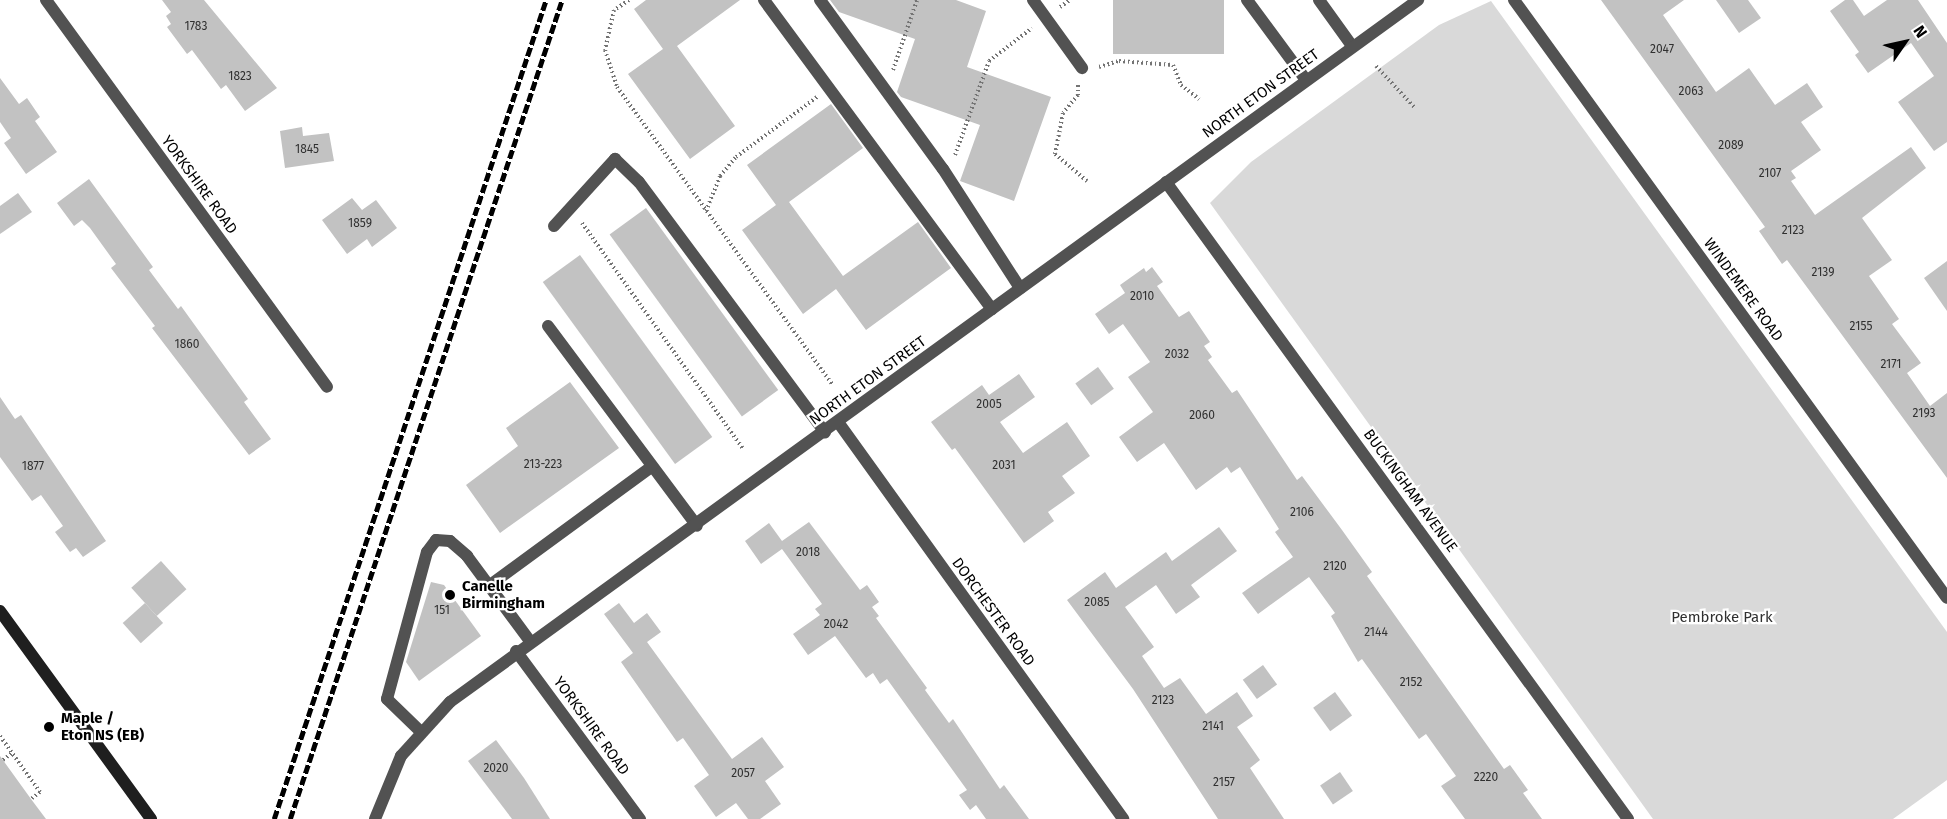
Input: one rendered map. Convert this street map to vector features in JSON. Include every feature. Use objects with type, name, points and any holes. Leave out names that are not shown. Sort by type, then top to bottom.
[{"type":"main road","points":[[0,611],[151,819]]},
{"type":"street","name":"YORKSHIRE ROAD","points":[[46,0],[327,387]]},
{"type":"street","points":[[764,0],[992,309]]},
{"type":"street","points":[[820,0],[943,169],[1020,288]]},
{"type":"street","points":[[1033,0],[1082,68]]},
{"type":"street","points":[[1247,0],[1306,80]]},
{"type":"street","points":[[1319,0],[1352,46]]},
{"type":"street","name":"NORTH ETON STREET","points":[[375,819],[401,756],[420,731],[450,702],[516,651],[697,525],[1418,0]]},
{"type":"street","name":"WINDEMERE ROAD","points":[[1514,0],[1947,598]]},
{"type":"street","points":[[554,226],[615,159],[639,182],[825,432]]},
{"type":"street","name":"BUCKINGHAM AVENUE","points":[[1166,182],[1628,819]]},
{"type":"street","points":[[548,326],[651,467],[697,525]]},
{"type":"street","name":"DORCHESTER ROAD","points":[[838,422],[1124,819]]},
{"type":"street","points":[[489,585],[651,467]]},
{"type":"street","points":[[420,731],[387,699],[427,552],[436,540],[450,541],[489,585],[530,641]]},
{"type":"street","name":"YORKSHIRE ROAD","points":[[516,651],[640,819]]},
{"type":"path","points":[[628,0],[614,10],[605,50],[616,87],[832,384]]},
{"type":"path","points":[[886,90],[917,0]]},
{"type":"path","points":[[943,169],[957,152],[989,61],[1070,0]]},
{"type":"path","points":[[1087,181],[1055,154],[1063,113],[1078,95],[1082,68],[1119,61],[1173,65],[1181,84],[1199,99]]},
{"type":"path","points":[[1376,66],[1415,108]]},
{"type":"path","points":[[706,211],[720,176],[736,158],[829,88]]},
{"type":"path","points":[[571,208],[744,449]]},
{"type":"path","points":[[0,736],[40,792],[31,799]]},
{"type":"path","points":[[3,760],[12,753]]},
{"type":"green space","name":"Pembroke Park","points":[[1491,1],[1947,632],[1947,780],[1893,819],[1653,819],[1210,203],[1251,162],[1439,25]]},
{"type":"building","points":[[162,0],[204,0],[277,88],[245,111],[226,85],[221,89],[192,50],[187,54],[167,27],[171,24],[166,16],[171,12]]},
{"type":"building","points":[[646,0],[740,0],[677,46],[735,126],[690,159],[628,74],[663,49],[634,9]]},
{"type":"building","points":[[830,0],[956,0],[986,11],[967,67],[1051,97],[1014,201],[960,181],[980,125],[901,97],[897,92],[915,39],[839,12]]},
{"type":"building","points":[[1113,0],[1224,0],[1224,54],[1113,54]]},
{"type":"building","points":[[1601,0],[1684,0],[1663,15],[1716,92],[1749,68],[1775,105],[1807,83],[1823,107],[1801,122],[1821,150],[1791,171],[1796,178],[1791,181],[1815,215],[1911,147],[1926,168],[1862,218],[1892,260],[1869,276],[1899,319],[1892,324],[1921,363],[1907,373],[1930,406],[1947,393],[1947,478],[1787,260],[1782,264],[1759,231],[1765,227]]},
{"type":"building","points":[[1716,0],[1748,0],[1761,18],[1739,33]]},
{"type":"building","points":[[1845,0],[1853,0],[1864,16],[1887,0],[1918,0],[1947,43],[1947,142],[1934,151],[1898,102],[1934,76],[1911,43],[1868,73],[1855,55],[1859,52],[1830,11]]},
{"type":"building","points":[[0,78],[19,104],[27,98],[40,117],[35,121],[57,152],[26,174],[4,143],[11,138],[0,122]]},
{"type":"building","points":[[831,104],[863,148],[789,202],[843,276],[918,222],[951,268],[866,330],[836,289],[803,314],[742,230],[776,205],[747,165]]},
{"type":"building","points":[[302,127],[303,136],[329,133],[334,161],[285,168],[280,131]]},
{"type":"building","points":[[89,179],[153,267],[149,270],[178,309],[181,306],[248,399],[244,402],[271,439],[249,455],[152,328],[155,326],[111,268],[116,264],[90,228],[82,220],[74,226],[57,203]]},
{"type":"building","points":[[18,193],[32,212],[0,234],[0,206]]},
{"type":"building","points":[[352,198],[362,210],[376,200],[397,228],[372,247],[367,239],[347,254],[322,220]]},
{"type":"building","points":[[646,208],[778,390],[742,416],[610,234]]},
{"type":"building","points":[[580,255],[712,437],[675,464],[543,282]]},
{"type":"building","points":[[1947,261],[1947,311],[1924,278]]},
{"type":"building","points":[[1152,267],[1163,282],[1157,286],[1179,317],[1189,311],[1210,342],[1204,346],[1212,357],[1208,360],[1232,393],[1237,390],[1297,480],[1302,476],[1342,530],[1372,572],[1367,576],[1504,769],[1510,765],[1528,790],[1523,793],[1542,819],[1465,819],[1441,786],[1456,776],[1426,734],[1419,739],[1362,659],[1358,662],[1331,616],[1335,613],[1309,577],[1258,614],[1242,593],[1293,557],[1275,532],[1279,529],[1240,467],[1231,473],[1227,467],[1196,490],[1164,443],[1137,462],[1119,437],[1153,412],[1128,377],[1150,362],[1123,324],[1109,334],[1095,314],[1125,293],[1120,285],[1144,268],[1146,272]]},
{"type":"building","points":[[1098,367],[1114,389],[1091,405],[1075,383]]},
{"type":"building","points":[[1019,374],[1035,397],[1000,422],[1023,453],[1067,422],[1090,456],[1062,476],[1075,493],[1048,512],[1054,521],[1024,543],[955,448],[952,450],[931,422],[982,385],[989,395]]},
{"type":"building","points":[[570,382],[619,448],[500,533],[466,485],[518,446],[506,428]]},
{"type":"building","points":[[0,397],[15,419],[21,415],[106,541],[83,557],[76,548],[70,552],[55,532],[63,526],[41,495],[32,501],[0,457]]},
{"type":"building","points":[[809,522],[860,590],[867,585],[879,602],[872,607],[879,616],[876,618],[927,688],[925,690],[949,723],[953,719],[1000,789],[1004,785],[1029,819],[986,819],[976,805],[970,810],[959,795],[967,790],[887,679],[880,684],[873,673],[866,678],[835,636],[808,655],[793,634],[820,615],[815,609],[822,604],[782,549],[761,564],[745,541],[769,523],[782,541]]},
{"type":"building","points":[[1219,527],[1237,551],[1191,585],[1200,597],[1176,614],[1156,585],[1125,607],[1154,647],[1142,656],[1164,688],[1180,678],[1206,714],[1237,692],[1253,716],[1237,727],[1260,760],[1250,768],[1284,819],[1218,819],[1133,689],[1067,600],[1105,572],[1116,588],[1166,552],[1172,561]]},
{"type":"building","points":[[161,561],[186,589],[157,616],[131,588]]},
{"type":"building","points":[[431,582],[444,585],[481,636],[419,681],[406,662]]},
{"type":"building","points":[[145,603],[163,623],[141,643],[123,623]]},
{"type":"building","points":[[619,603],[634,623],[647,613],[661,632],[647,642],[732,759],[762,737],[784,767],[765,781],[781,804],[760,819],[748,819],[736,803],[716,817],[694,786],[709,775],[683,738],[677,742],[621,662],[633,653],[604,614]]},
{"type":"building","points":[[1263,665],[1277,684],[1257,699],[1243,680]]},
{"type":"building","points":[[1335,692],[1352,715],[1330,731],[1313,708]]},
{"type":"building","points":[[496,740],[550,819],[512,819],[468,761]]},
{"type":"building","points":[[0,756],[31,799],[46,819],[0,819]]},
{"type":"building","points":[[1340,772],[1353,791],[1333,804],[1320,785]]},
{"type":"railway","points":[[274,819],[546,0]]},
{"type":"railway","points":[[290,819],[562,0]]},
{"type":"place","name":"Canelle Birmingham","points":[[450,595]]},
{"type":"place","name":"Maple / Eton NS (EB)","points":[[49,727]]}]
